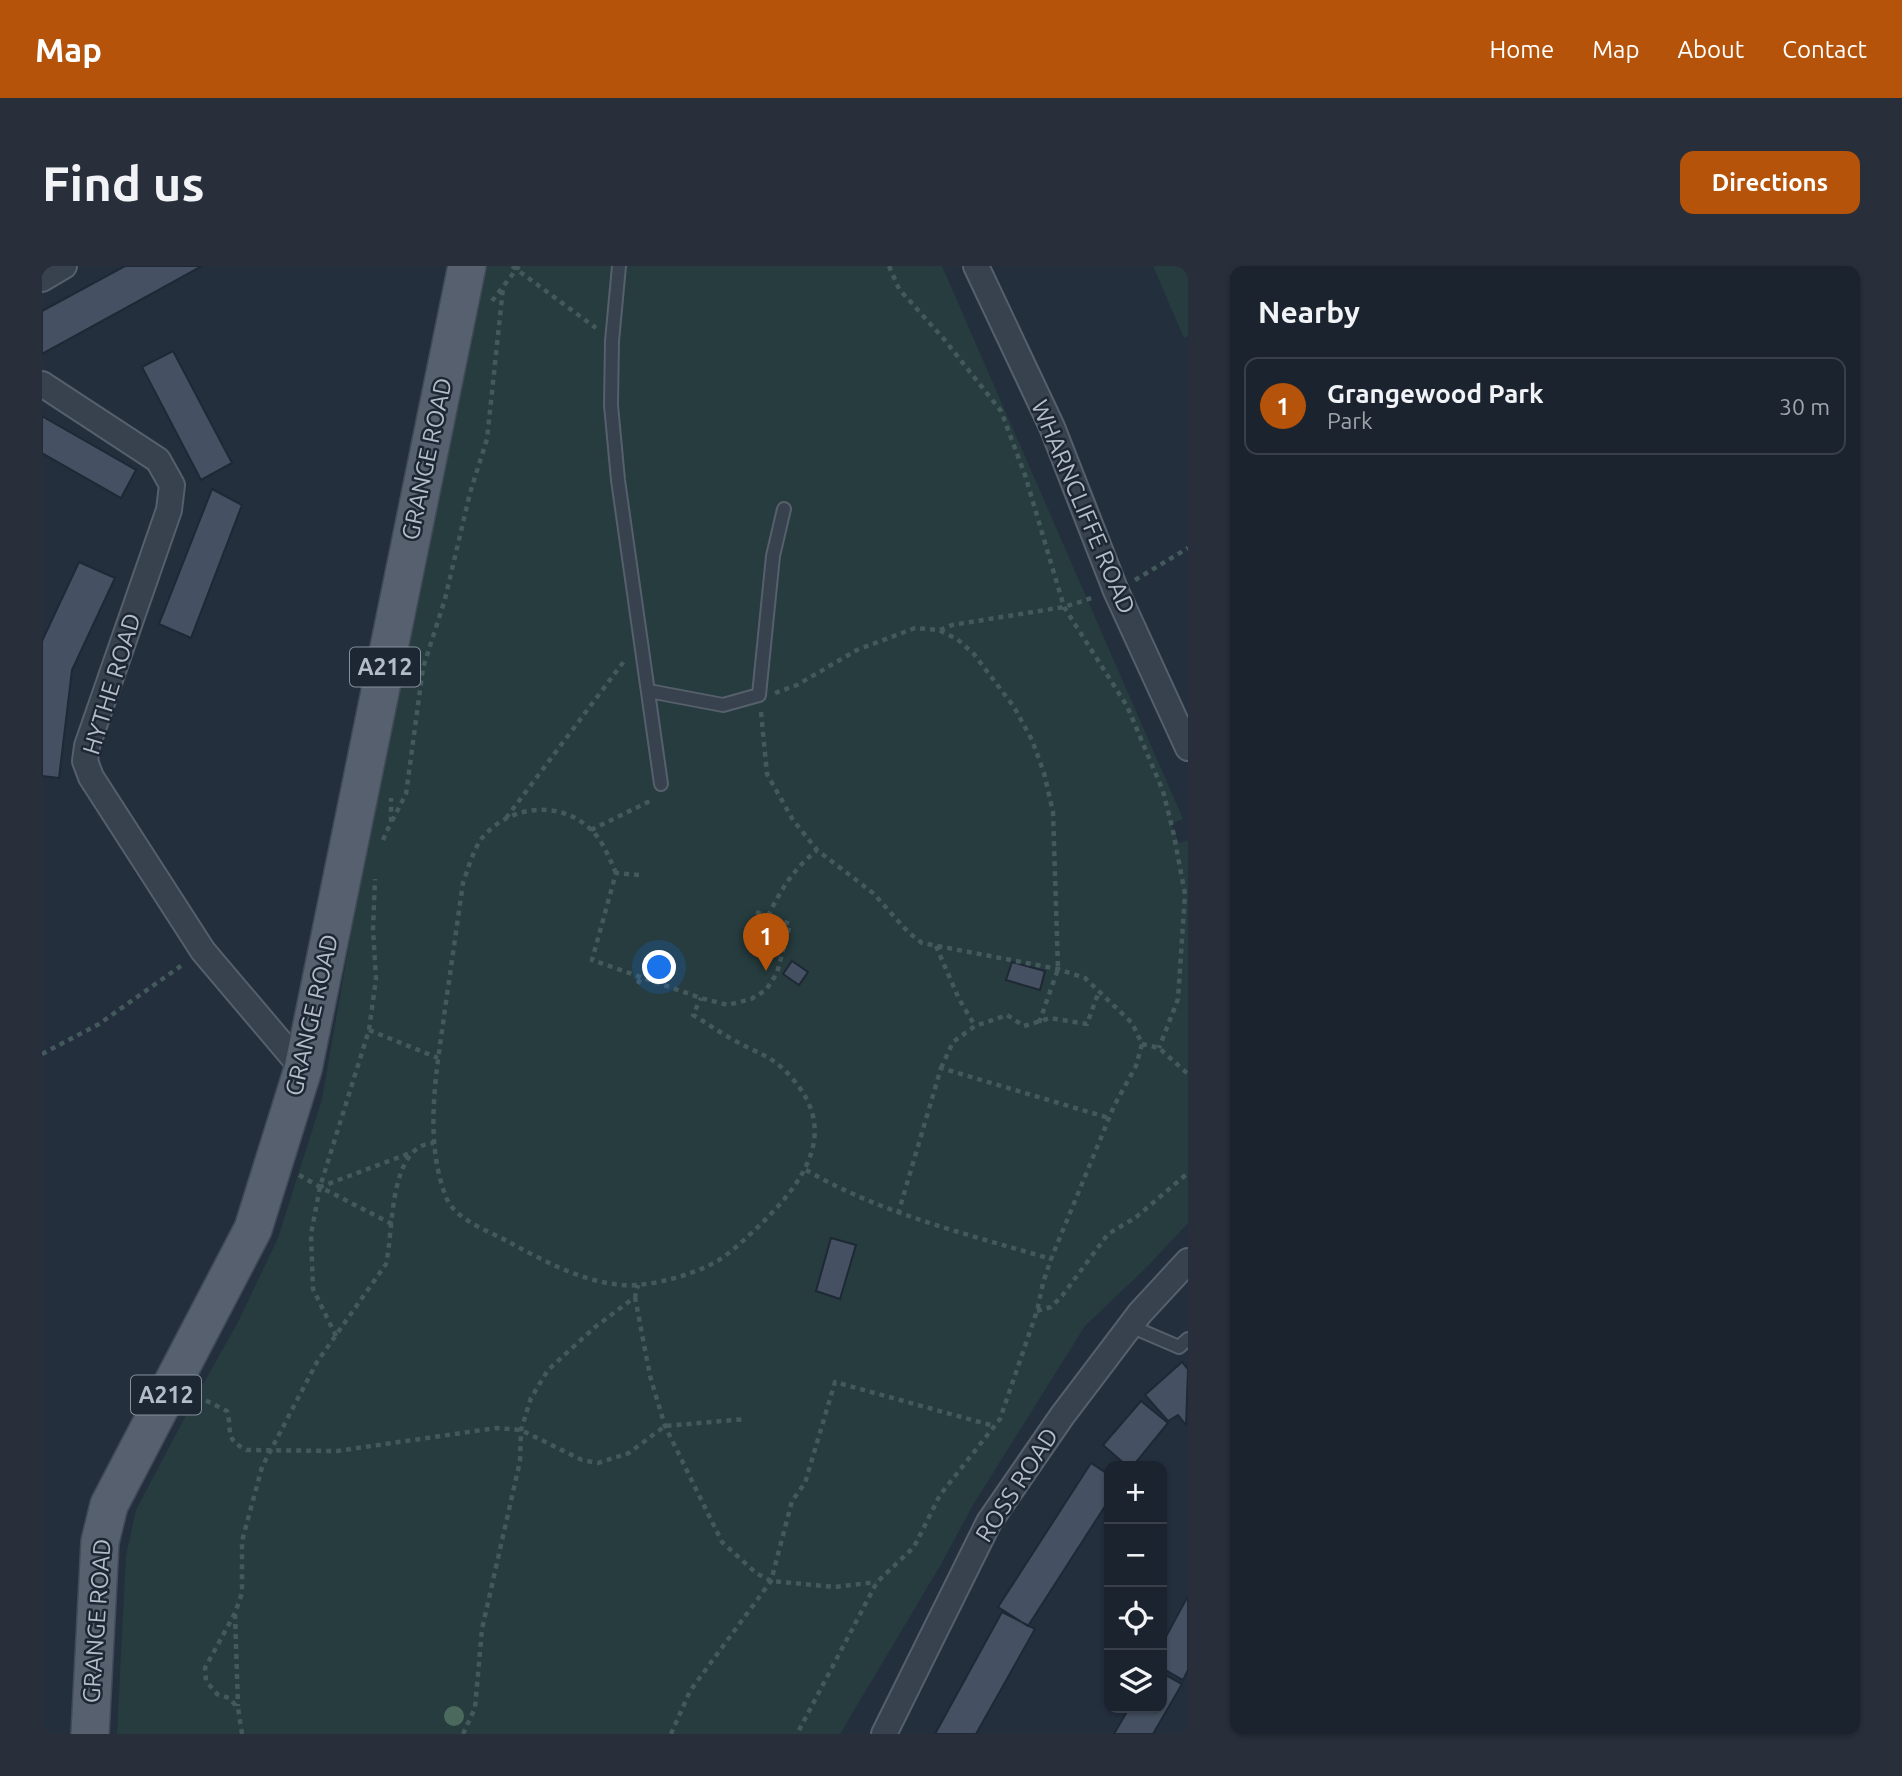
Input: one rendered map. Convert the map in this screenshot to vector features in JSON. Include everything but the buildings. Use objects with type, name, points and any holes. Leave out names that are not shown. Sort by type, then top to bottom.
[{"type":"main road","name":"GRANGE ROAD","points":[[90,1734],[100,1542],[109,1504],[253,1229],[303,1069],[467,266]]},
{"type":"street","points":[[42,278],[64,266]]},
{"type":"street","name":"WHARNCLIFFE ROAD","points":[[976,266],[1052,427],[1116,591],[1188,748]]},
{"type":"street","name":"HYTHE ROAD","points":[[42,384],[158,460],[172,485],[169,510],[87,746],[85,761],[92,777],[203,951],[303,1069]]},
{"type":"street","name":"ROSS ROAD","points":[[884,1734],[989,1522],[1062,1416],[1130,1326],[1188,1261]]},
{"type":"lane","points":[[619,266],[612,341],[611,405],[618,480],[661,784]]},
{"type":"lane","points":[[649,691],[723,705],[759,695],[773,556],[784,509]]},
{"type":"lane","points":[[1130,1326],[1179,1347],[1188,1339]]},
{"type":"path","points":[[888,266],[900,289],[1001,411],[1025,475],[1064,607],[1127,706],[1163,791],[1185,894],[1178,999],[1159,1048]]},
{"type":"path","points":[[516,267],[612,341]]},
{"type":"path","points":[[391,822],[406,794],[423,668],[487,439],[503,287]]},
{"type":"path","points":[[1162,564],[1188,548]]},
{"type":"path","points":[[939,630],[952,625],[1064,607],[1087,599]]},
{"type":"path","points":[[797,1734],[877,1582],[914,1547],[940,1495],[1000,1419],[1037,1311],[1042,1283],[1051,1259],[1109,1118],[1136,1066],[1142,1045],[1132,1023],[1085,978],[1058,969],[922,943],[908,932],[873,893],[817,850],[793,820],[767,774],[759,695],[778,693],[857,650],[915,628],[939,630],[957,639],[974,654],[1006,696],[1032,740],[1053,812],[1058,969],[1039,1023]]},
{"type":"path","points":[[641,639],[506,819],[482,839],[469,864],[463,883],[435,1082],[436,1163],[447,1199],[455,1212],[534,1255],[589,1279],[638,1285],[680,1276],[715,1263],[748,1237],[776,1209],[806,1171],[814,1147],[815,1115],[793,1078],[775,1061],[756,1049],[736,1042],[693,1015],[701,998]]},
{"type":"path","points":[[653,809],[661,784]]},
{"type":"path","points":[[591,830],[654,799]]},
{"type":"path","points":[[506,819],[535,809],[552,808],[576,819],[591,830],[605,848],[617,873],[592,960],[728,1005],[751,999],[766,989],[777,974],[790,924],[756,912]]},
{"type":"path","points":[[768,916],[785,882],[800,863],[817,850]]},
{"type":"path","points":[[617,873],[639,875]]},
{"type":"path","points":[[936,946],[959,999],[975,1026]]},
{"type":"path","points":[[42,1054],[99,1024],[203,951]]},
{"type":"path","points":[[638,984],[640,977]]},
{"type":"path","points":[[898,1214],[942,1068],[953,1042],[975,1026],[1007,1015],[1024,1026],[1050,1018],[1087,1024],[1099,991]]},
{"type":"path","points":[[369,1030],[438,1058]]},
{"type":"path","points":[[1142,1045],[1159,1048],[1188,1074]]},
{"type":"path","points":[[942,1068],[1109,1118]]},
{"type":"path","points":[[238,1708],[229,1698],[217,1694],[206,1681],[205,1668],[235,1613],[242,1593],[243,1541],[262,1467],[317,1363],[386,1264],[401,1169],[411,1153],[423,1143],[434,1143]]},
{"type":"path","points":[[320,1186],[411,1153]]},
{"type":"path","points":[[806,1171],[898,1214],[1051,1259]]},
{"type":"path","points":[[1037,1311],[1051,1307],[1062,1296],[1108,1234],[1135,1218],[1188,1173]]},
{"type":"path","points":[[320,1186],[392,1224]]},
{"type":"path","points":[[320,1186],[311,1234],[313,1289],[336,1336]]},
{"type":"path","points":[[638,1285],[635,1297],[650,1376],[665,1426],[722,1542],[756,1573],[771,1581],[835,1587],[877,1582]]},
{"type":"path","points":[[463,1734],[475,1707],[482,1629],[520,1461],[521,1430],[531,1398],[548,1370],[595,1326],[635,1297]]},
{"type":"path","points":[[671,1734],[690,1691],[771,1581],[792,1501],[805,1483],[835,1382],[994,1426]]},
{"type":"path","points":[[197,1396],[227,1411],[234,1444],[247,1450],[337,1451],[496,1428],[521,1430],[582,1460],[598,1463],[629,1452],[665,1426],[746,1419]]},
{"type":"path","points":[[235,1613],[238,1708],[242,1734]]},
{"type":"green space","points":[[486,266],[942,266],[1183,819],[1171,824],[1179,843],[1188,840],[1188,1223],[1148,1266],[1085,1326],[973,1505],[840,1734],[117,1734],[126,1556],[136,1510],[237,1324],[278,1238],[322,1099],[454,348],[473,291]]},
{"type":"green space","points":[[1153,266],[1188,266],[1188,336],[1184,338]]},
{"type":"place","name":"Grangewood Park","points":[[766,971]]}]
